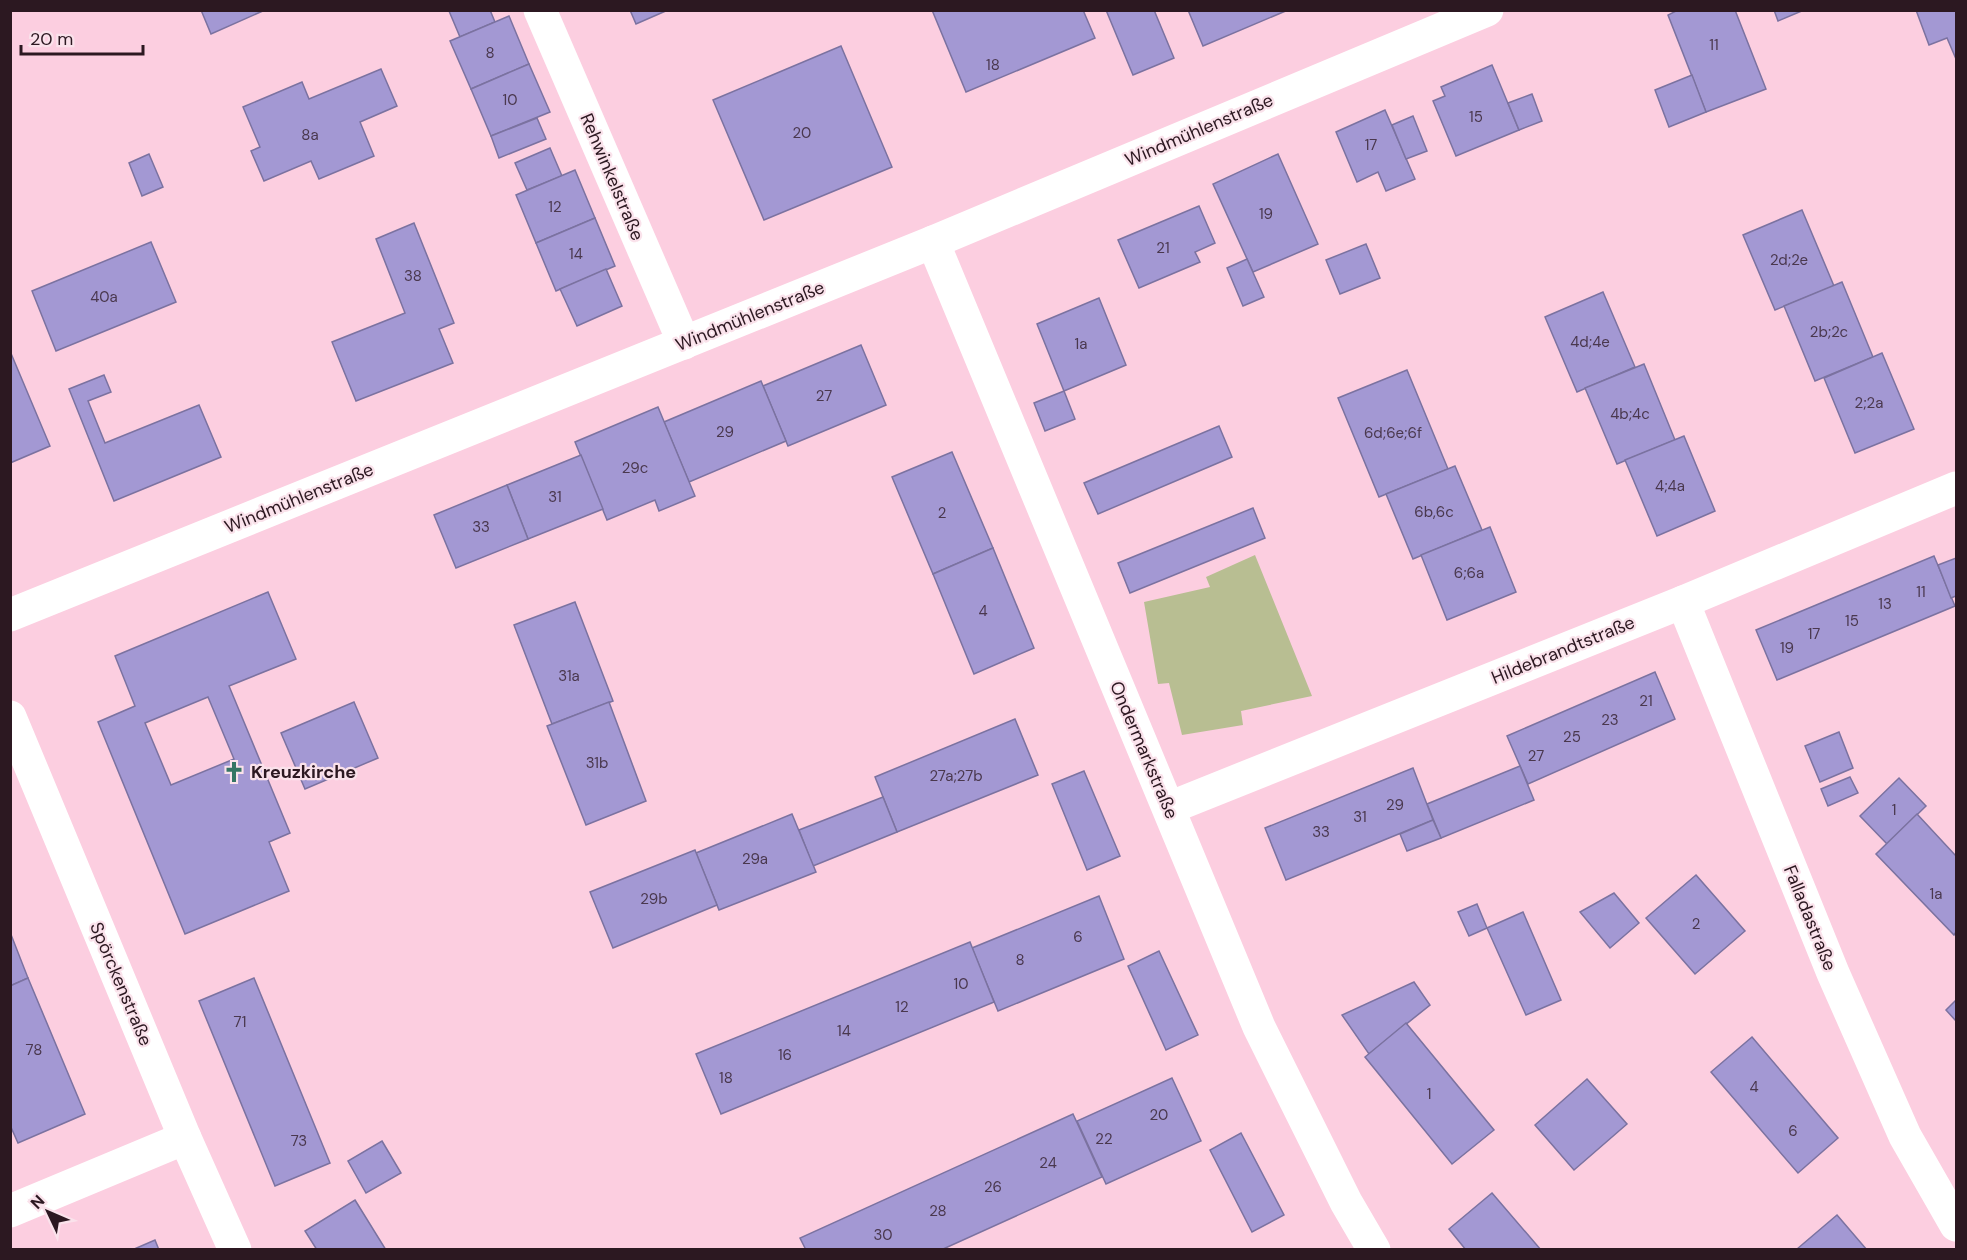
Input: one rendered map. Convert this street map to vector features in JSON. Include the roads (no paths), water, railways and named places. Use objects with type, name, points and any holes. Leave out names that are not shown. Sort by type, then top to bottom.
[{"type":"street","name":"Rehwinkelstraße","points":[[540,10],[684,343]]},
{"type":"street","name":"Windmühlenstraße","points":[[10,615],[933,242],[1432,21],[1487,10]]},
{"type":"street","name":"Ondermarkstraße","points":[[933,242],[1258,1027],[1346,1202],[1374,1250]]},
{"type":"street","name":"Hildebrandtstraße","points":[[1169,808],[1683,602],[1956,488]]},
{"type":"street","name":"Falladastraße","points":[[1683,602],[1833,973],[1905,1136],[1956,1225]]},
{"type":"street","name":"Spörckenstraße","points":[[10,717],[185,1138],[235,1250]]},
{"type":"street","points":[[10,1211],[185,1138]]},
{"type":"place","name":"Kreuzkirche","points":[[234,772]]}]
